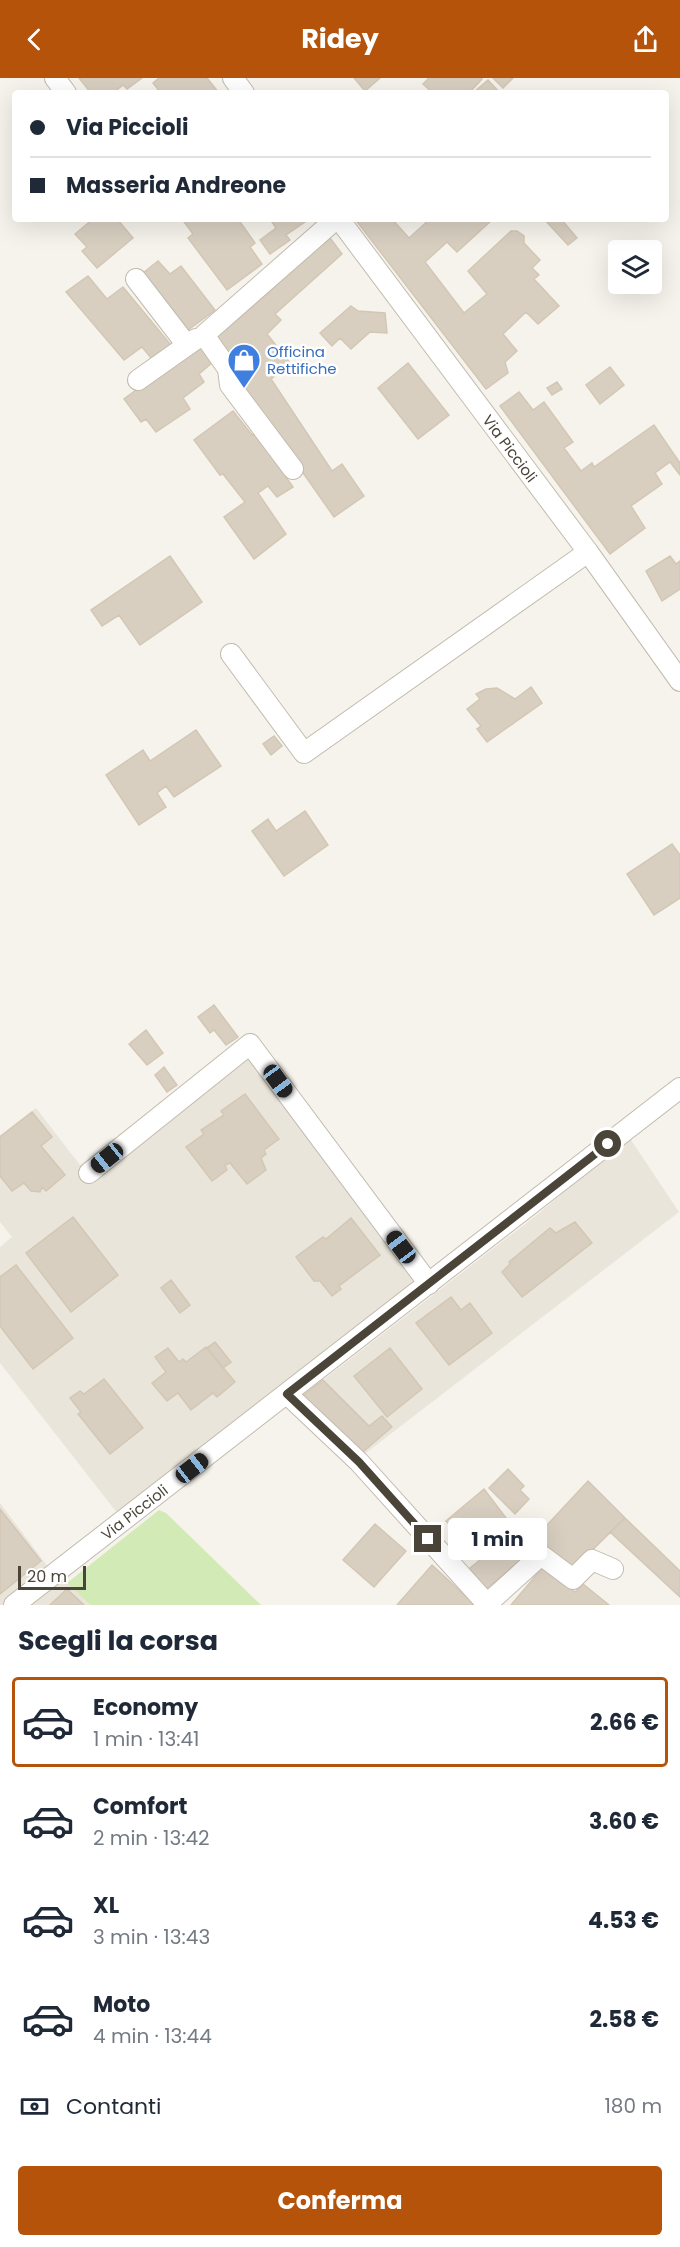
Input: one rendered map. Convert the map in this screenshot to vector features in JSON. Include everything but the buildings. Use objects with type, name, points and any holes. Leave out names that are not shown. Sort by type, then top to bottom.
[{"type":"street","points":[[138,380],[186,344],[204,335],[334,222]]},
{"type":"street","name":"Via Piccioli","points":[[339,222],[588,552],[680,681]]},
{"type":"street","points":[[135,279],[186,344]]},
{"type":"street","points":[[204,335],[228,369],[230,385],[293,469]]},
{"type":"street","points":[[231,654],[304,753],[588,552]]},
{"type":"street","points":[[89,1173],[250,1044],[429,1284]]},
{"type":"street","name":"Via Piccioli","points":[[14,1605],[680,1088]]},
{"type":"street","points":[[287,1394],[359,1462],[487,1605],[541,1555],[573,1579],[592,1560],[613,1569]]},
{"type":"shaded area","points":[[248,1035],[429,1271],[118,1514],[0,1363],[0,1247],[12,1237],[0,1222],[0,1135],[36,1108],[80,1165]]},
{"type":"shaded area","points":[[629,1137],[679,1212],[362,1456],[301,1397],[538,1214]]},
{"type":"shaded area","points":[[0,1503],[49,1568],[2,1605],[0,1605]]},
{"type":"shaded area","points":[[63,1579],[90,1605],[30,1605]]},
{"type":"green space","points":[[159,1510],[166,1513],[261,1605],[90,1605],[67,1583]]},
{"type":"place","name":"Officina Rettifiche","points":[[244,389]]},
{"type":"route","points":[[428,1539],[359,1462],[287,1394],[608,1144]]}]
